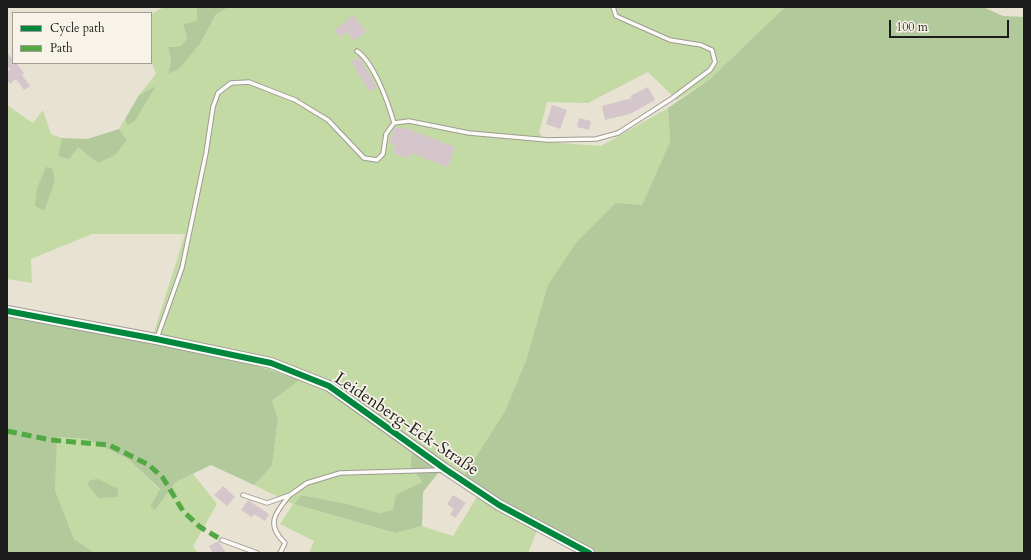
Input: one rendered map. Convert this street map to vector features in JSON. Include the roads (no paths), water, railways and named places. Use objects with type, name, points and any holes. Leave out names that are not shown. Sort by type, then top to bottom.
[{"type":"street","name":"Leidenberg-Eck-Straße","points":[[7,311],[156,339],[271,363],[329,386],[445,469],[499,505],[589,553]]},
{"type":"lane","points":[[156,339],[182,268],[206,153],[213,107],[218,93],[231,83],[249,82],[295,100],[328,120],[364,158],[377,160],[383,154],[386,134],[394,122],[409,120],[469,133],[548,140],[596,139],[618,133],[671,99],[710,70],[714,62],[712,50],[701,45],[670,40],[616,16],[613,7]]},
{"type":"lane","points":[[357,51],[365,57],[389,106],[394,122]]},
{"type":"lane","points":[[243,495],[267,503],[290,495],[308,483],[340,473],[445,469]]},
{"type":"lane","points":[[280,553],[285,543],[277,536],[273,525],[277,510],[290,495]]},
{"type":"lane","points":[[222,540],[257,553]]}]
